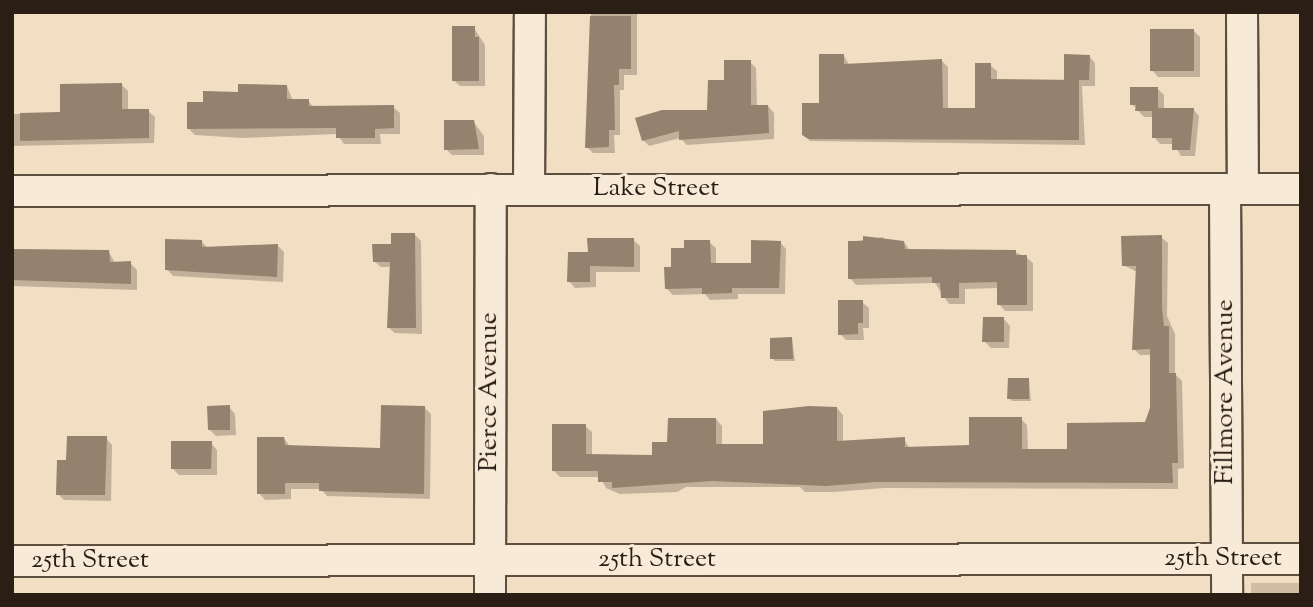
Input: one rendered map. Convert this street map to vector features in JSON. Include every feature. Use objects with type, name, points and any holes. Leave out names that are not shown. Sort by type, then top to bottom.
[{"type":"street","points":[[529,190],[530,12]]},
{"type":"street","name":"Fillmore Avenue","points":[[1227,595],[1234,189],[1241,12]]},
{"type":"street","name":"Pierce Avenue","points":[[490,595],[491,189]]},
{"type":"street","name":"Lake Street","points":[[12,191],[1301,189]]},
{"type":"street","name":"25th Street","points":[[12,561],[1301,559]]},
{"type":"shaded area","points":[[1251,583],[1301,583],[1301,595],[1251,595]]},
{"type":"building","points":[[590,16],[631,16],[631,69],[619,69],[619,85],[614,85],[615,130],[609,130],[609,147],[585,148]]},
{"type":"building","points":[[452,26],[475,26],[475,37],[479,37],[479,81],[452,81]]},
{"type":"building","points":[[1150,29],[1194,29],[1194,71],[1150,71]]},
{"type":"building","points":[[819,54],[844,54],[844,64],[942,59],[943,108],[975,108],[975,63],[991,63],[991,79],[1079,80],[1079,140],[809,139],[802,135],[802,103],[819,103]]},
{"type":"building","points":[[1064,54],[1090,55],[1089,80],[1064,80]]},
{"type":"building","points":[[724,60],[751,60],[751,105],[768,105],[769,133],[679,140],[679,131],[642,141],[635,118],[662,110],[707,110],[708,80],[724,80]]},
{"type":"building","points":[[122,83],[122,109],[149,109],[149,138],[20,141],[20,113],[60,112],[60,84]]},
{"type":"building","points":[[238,84],[287,85],[287,99],[309,99],[309,106],[394,105],[394,128],[375,129],[375,138],[336,138],[336,128],[187,129],[187,102],[203,102],[203,91],[238,92]]},
{"type":"building","points":[[1130,87],[1158,87],[1158,108],[1194,108],[1190,150],[1172,150],[1172,138],[1152,138],[1152,111],[1135,111],[1136,105],[1130,105]]},
{"type":"building","points":[[444,120],[474,120],[479,149],[444,150]]},
{"type":"building","points":[[391,233],[415,233],[416,328],[387,328],[390,262],[373,262],[372,244],[391,244]]},
{"type":"building","points":[[1162,235],[1162,308],[1164,326],[1169,326],[1169,373],[1176,373],[1178,463],[1172,463],[1173,483],[876,482],[826,486],[712,481],[612,488],[612,482],[598,482],[598,471],[552,471],[552,424],[586,424],[586,454],[652,455],[652,442],[667,442],[668,418],[716,418],[716,444],[763,444],[763,411],[809,406],[837,407],[837,441],[905,437],[905,447],[969,445],[969,417],[1022,417],[1022,449],[1067,449],[1067,423],[1145,422],[1150,408],[1150,349],[1132,350],[1136,266],[1122,266],[1121,236]]},
{"type":"building","points":[[863,236],[904,241],[905,249],[1016,250],[1016,255],[1027,255],[1027,305],[997,305],[997,282],[959,283],[959,298],[941,298],[940,283],[932,283],[932,277],[848,279],[848,241],[863,241]]},
{"type":"building","points":[[587,238],[634,238],[634,267],[590,266],[590,282],[567,282],[568,252],[588,252]]},
{"type":"building","points":[[165,239],[202,240],[202,247],[278,244],[277,277],[165,270]]},
{"type":"building","points":[[684,240],[710,240],[711,263],[751,263],[751,240],[781,241],[779,288],[732,288],[732,293],[702,294],[702,288],[665,289],[664,267],[671,267],[671,248],[684,248]]},
{"type":"building","points":[[12,249],[109,250],[110,262],[131,261],[131,284],[12,280]]},
{"type":"building","points":[[838,300],[863,300],[863,323],[858,323],[858,334],[838,335]]},
{"type":"building","points":[[983,317],[1004,317],[1004,342],[982,342]]},
{"type":"building","points":[[792,337],[793,359],[770,359],[770,338]]},
{"type":"building","points":[[1008,378],[1029,378],[1029,399],[1007,399]]},
{"type":"building","points":[[230,405],[230,430],[208,430],[207,406]]},
{"type":"building","points":[[381,405],[425,406],[424,494],[319,491],[319,483],[285,483],[285,494],[257,494],[257,437],[284,437],[285,445],[380,448]]},
{"type":"building","points":[[67,436],[107,436],[105,495],[56,495],[57,460],[66,460]]},
{"type":"building","points":[[171,441],[212,441],[211,469],[171,469]]}]
